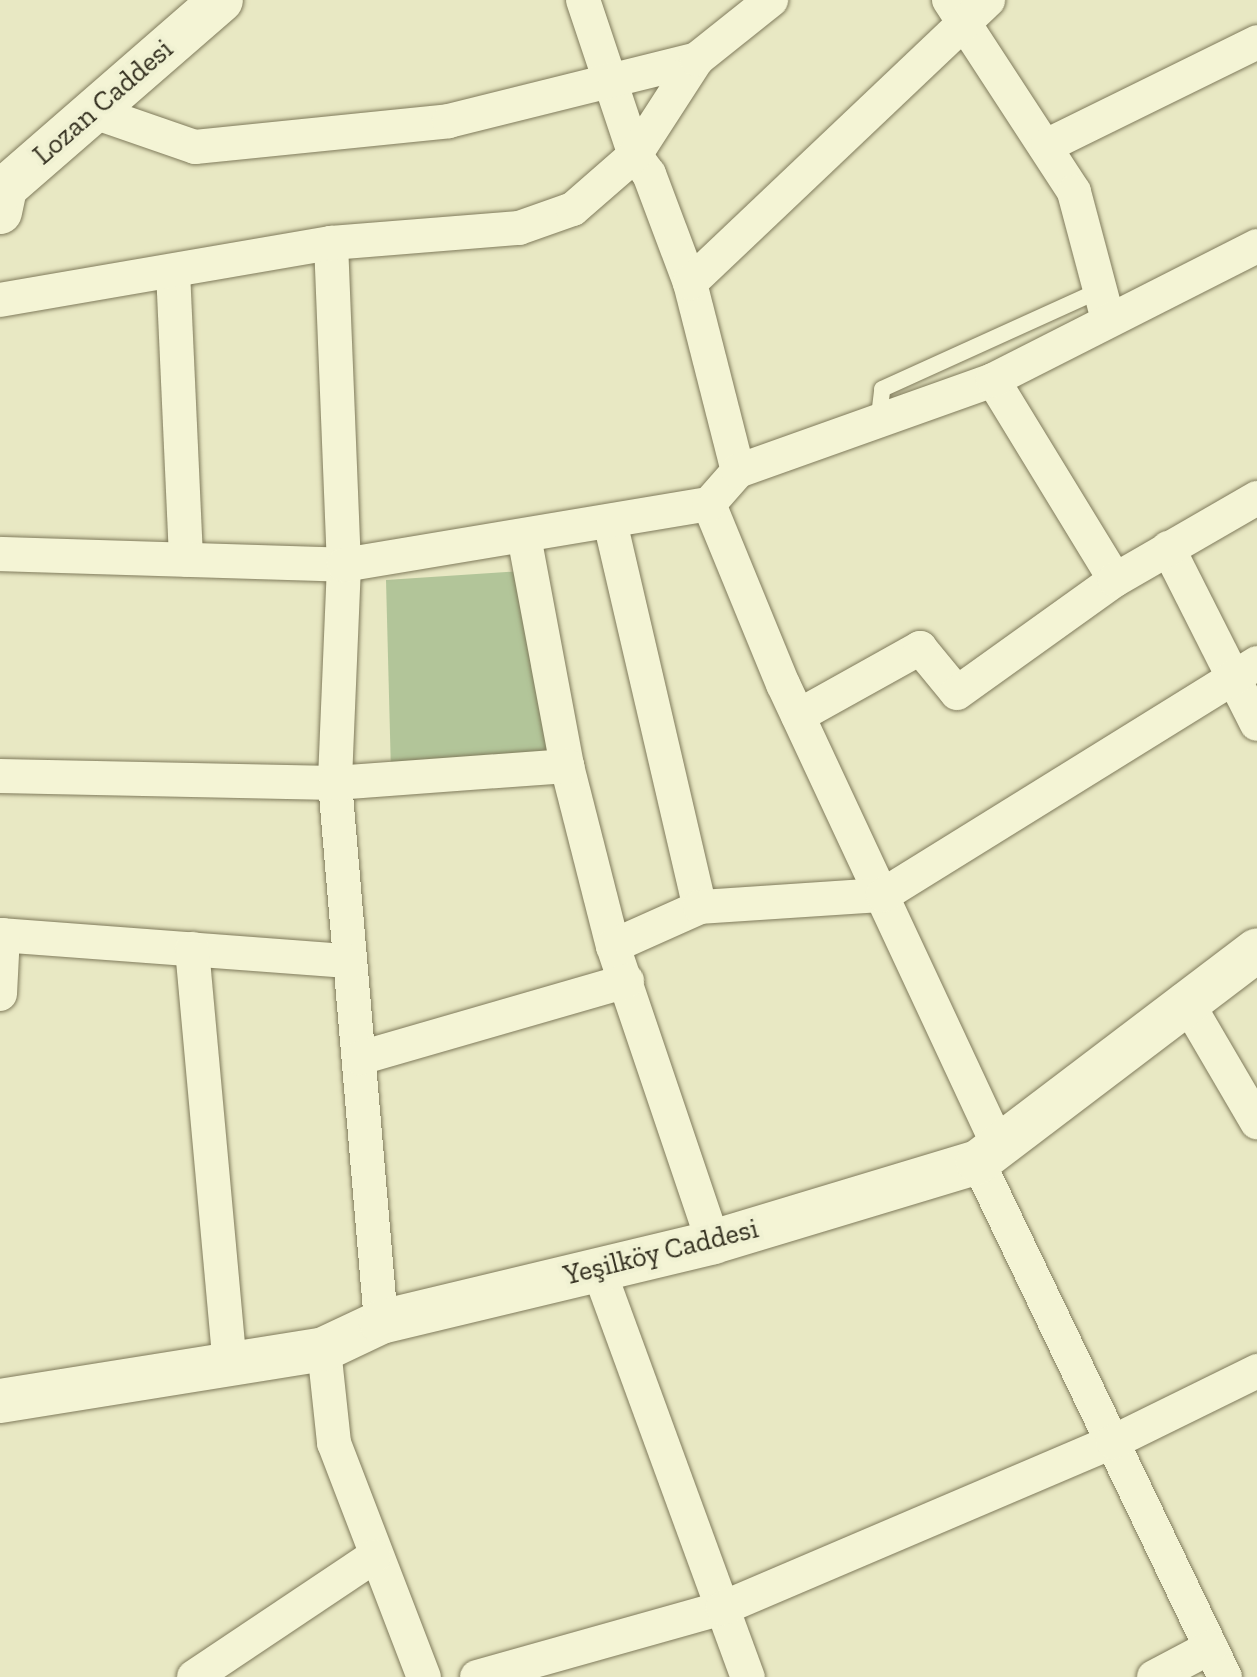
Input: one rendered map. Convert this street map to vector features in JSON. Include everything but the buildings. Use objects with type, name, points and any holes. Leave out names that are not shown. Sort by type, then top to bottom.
[{"type":"street","name":"Lozan Caddesi","points":[[2,195],[91,111],[221,0]]},
{"type":"street","points":[[583,0],[607,80],[635,155],[649,174],[690,283],[738,471]]},
{"type":"street","points":[[0,300],[331,243],[519,228],[573,209],[635,155],[697,59],[771,0]]},
{"type":"street","points":[[690,283],[968,8],[1074,192],[1104,305]]},
{"type":"street","points":[[1048,145],[1257,42]]},
{"type":"street","points":[[91,111],[195,147],[449,121],[697,59]]},
{"type":"street","points":[[331,243],[344,565],[335,783],[381,1322]]},
{"type":"street","points":[[0,554],[344,565],[524,536],[611,526],[709,504],[738,471],[878,424],[993,380],[1104,305],[1257,246]]},
{"type":"street","points":[[173,271],[186,560]]},
{"type":"street","points":[[993,380],[1115,580]]},
{"type":"street","points":[[798,716],[920,648],[957,693],[1115,580],[1257,498]]},
{"type":"street","points":[[709,504],[798,716],[883,895],[988,1155],[1113,1442],[1218,1662],[1154,1677]]},
{"type":"street","points":[[611,526],[700,907]]},
{"type":"street","points":[[524,536],[567,766],[613,946],[713,1242]]},
{"type":"street","points":[[1168,548],[1246,672],[1257,724]]},
{"type":"street","points":[[613,946],[700,907],[883,895],[1246,672]]},
{"type":"street","points":[[0,776],[335,783],[567,766]]},
{"type":"street","points":[[0,994],[2,935],[348,961]]},
{"type":"street","points":[[192,949],[230,1363]]},
{"type":"street","name":"Yeşilköy Caddesi","points":[[0,1401],[324,1349],[381,1322],[713,1242],[988,1155],[1185,999],[1257,950]]},
{"type":"street","points":[[360,1058],[627,981]]},
{"type":"street","points":[[1185,999],[1257,1122]]},
{"type":"street","points":[[598,1268],[748,1677]]},
{"type":"street","points":[[324,1349],[334,1443],[373,1557],[424,1677]]},
{"type":"street","points":[[477,1677],[723,1608],[1113,1442],[1257,1371]]},
{"type":"street","points":[[194,1677],[373,1557]]},
{"type":"lane","points":[[878,424],[882,389],[1104,305]]},
{"type":"green space","points":[[523,571],[561,757],[391,773],[386,580]]}]
